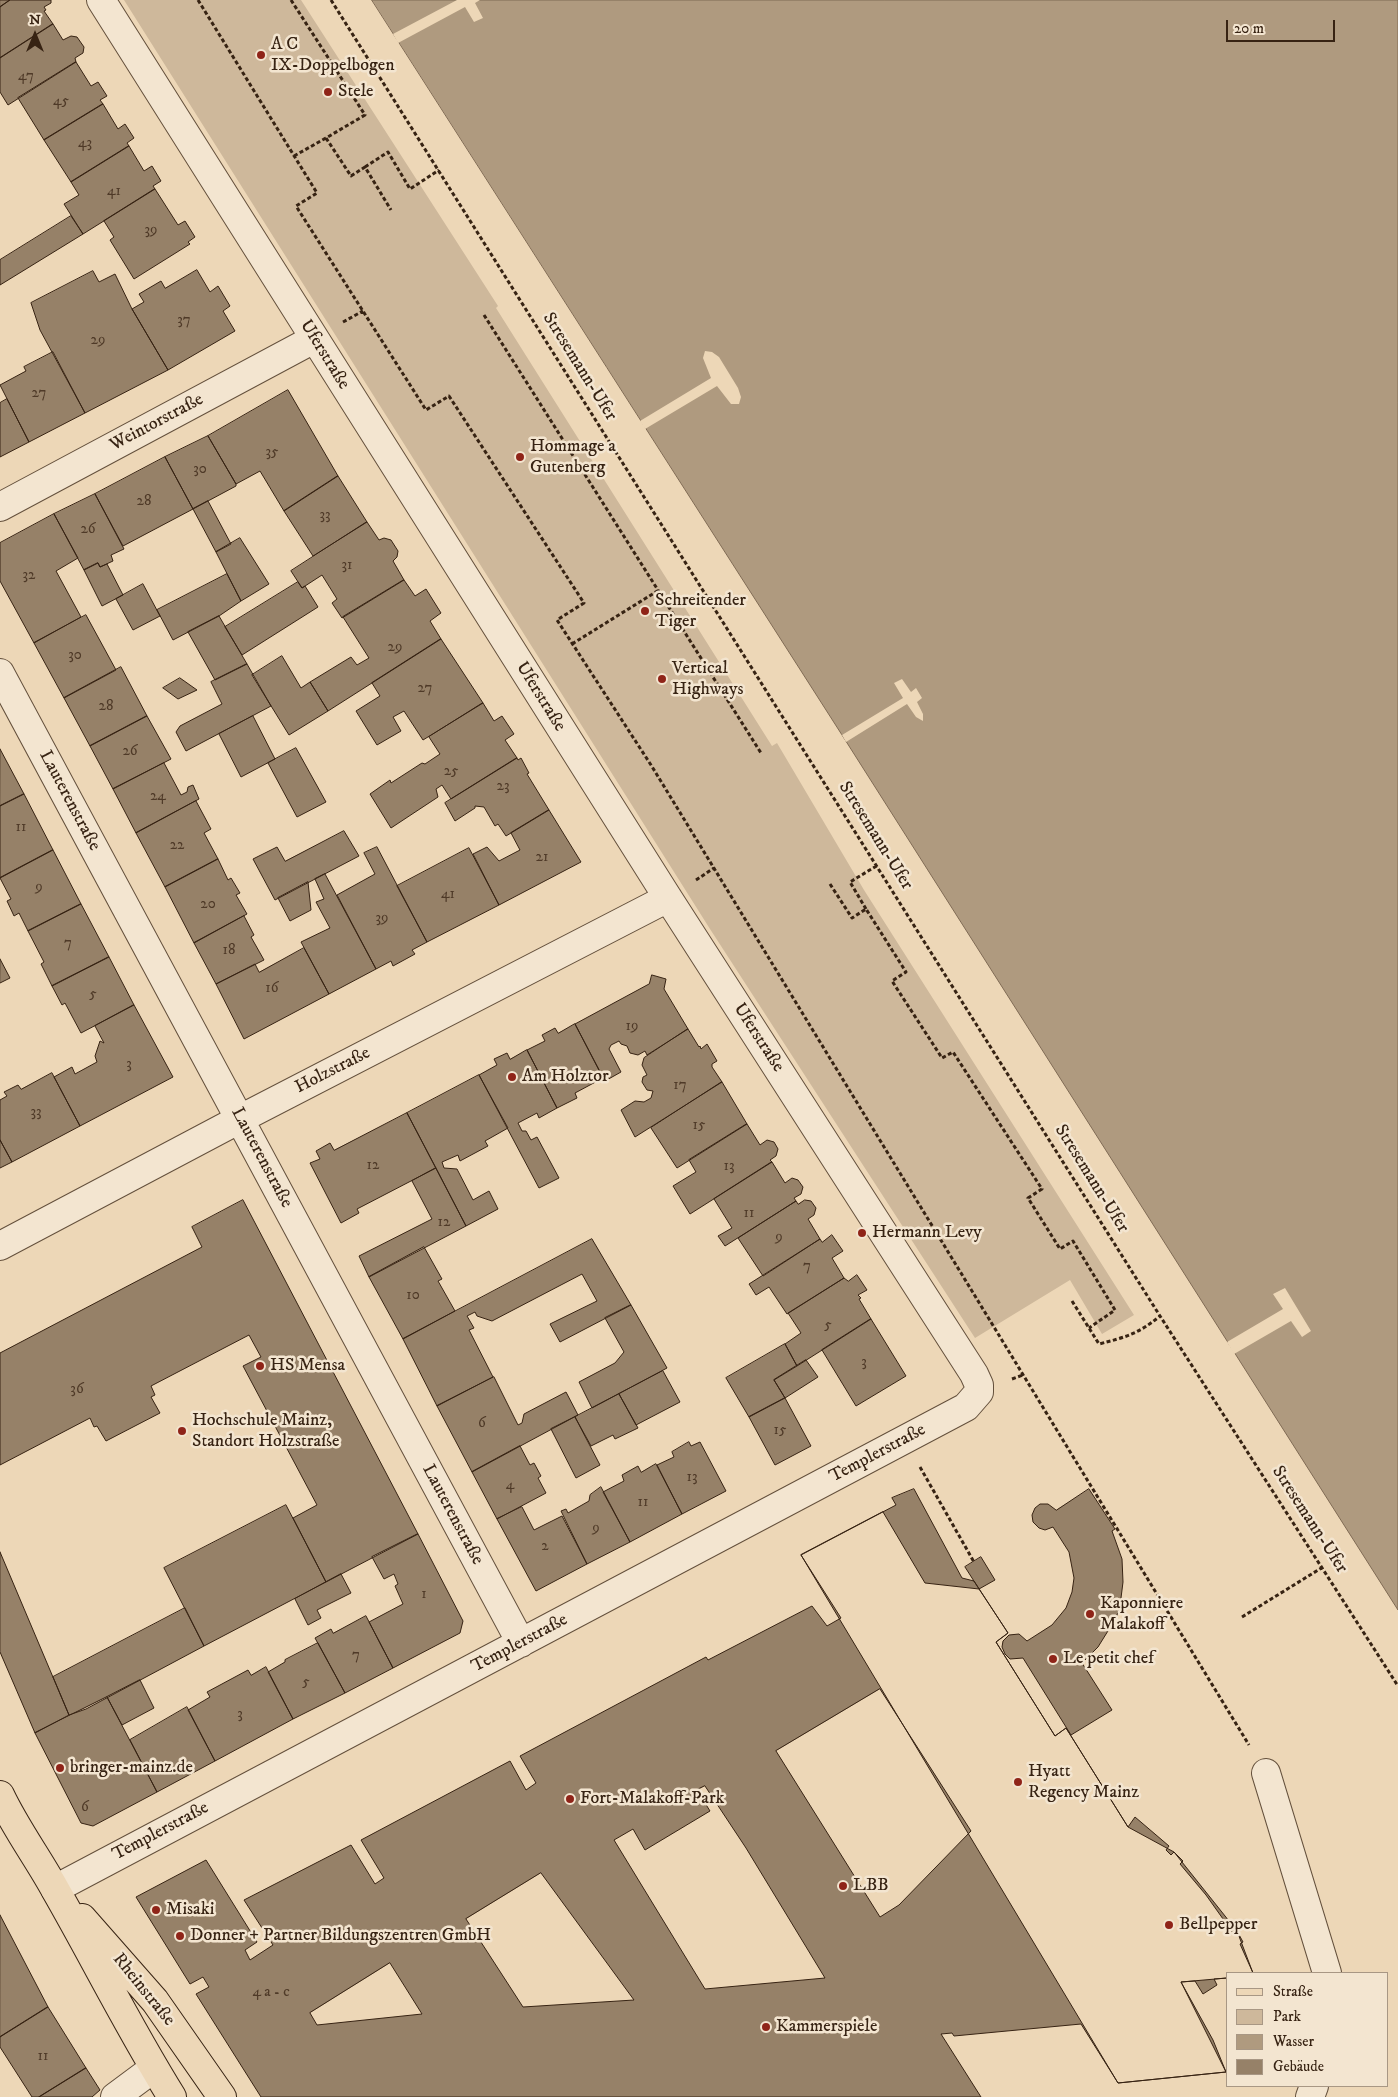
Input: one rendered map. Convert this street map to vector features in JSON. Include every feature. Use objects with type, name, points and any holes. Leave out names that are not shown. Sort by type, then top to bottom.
[{"type":"main road","name":"Rheinstraße","points":[[2,1802],[55,1889],[137,2040],[172,2097]]},
{"type":"main road","name":"Rheinstraße","points":[[55,1889],[155,2001],[222,2097]]},
{"type":"street","name":"Uferstraße","points":[[101,0],[668,898],[974,1374],[979,1385],[979,1392]]},
{"type":"street","name":"Weintorstraße","points":[[0,507],[314,339]]},
{"type":"street","name":"Lauterenstraße","points":[[0,673],[521,1643]]},
{"type":"street","name":"Holzstraße","points":[[0,1246],[240,1119],[668,898]]},
{"type":"street","name":"Templerstraße","points":[[55,1889],[905,1440],[966,1407],[979,1392]]},
{"type":"street","points":[[1266,1773],[1327,1972]]},
{"type":"street","points":[[115,2097],[154,2068]]},
{"type":"path","points":[[198,0],[317,193],[296,206],[426,410],[449,396],[584,603],[557,620],[651,764],[1266,1773]]},
{"type":"path","points":[[292,0],[365,115],[294,156]]},
{"type":"path","name":"Stresemann-Ufer","points":[[331,0],[878,865],[1160,1316],[1398,1686]]},
{"type":"path","points":[[326,138],[351,176],[388,152],[410,188],[439,170]]},
{"type":"path","points":[[365,167],[391,210]]},
{"type":"path","points":[[484,315],[761,753]]},
{"type":"path","points":[[572,644],[659,590]]},
{"type":"path","points":[[878,865],[850,882],[906,972],[892,981],[942,1058],[953,1052],[1042,1189],[1028,1198],[1060,1249],[1073,1241],[1115,1310],[1089,1328]]},
{"type":"path","points":[[830,884],[852,918],[866,909]]},
{"type":"path","points":[[1072,1301],[1099,1344],[1131,1336],[1144,1329],[1160,1316]]},
{"type":"path","points":[[905,1440],[974,1562]]},
{"type":"path","points":[[1242,1617],[1323,1567]]},
{"type":"green space","points":[[124,0],[301,0],[498,306],[496,308],[772,746],[777,743],[864,890],[1134,1315],[1102,1334],[1070,1280],[975,1338],[710,929]]},
{"type":"water","points":[[372,0],[1398,0],[1398,1610],[842,735]]},
{"type":"pier","points":[[457,0],[480,0],[475,3],[483,18],[474,22],[465,7],[398,43],[393,34]]},
{"type":"pier","points":[[705,351],[712,352],[719,357],[738,388],[741,397],[739,404],[731,404],[717,386],[645,429],[640,421],[711,378],[703,358]]},
{"type":"pier","points":[[902,679],[911,692],[916,688],[922,698],[917,702],[923,714],[923,721],[916,717],[907,704],[846,742],[842,735],[903,698],[894,683]]},
{"type":"pier","points":[[1285,1288],[1311,1331],[1302,1337],[1291,1321],[1234,1354],[1227,1342],[1283,1309],[1273,1294]]},
{"type":"building","points":[[0,0],[10,0],[0,7]]},
{"type":"building","points":[[10,0],[51,0],[51,3],[44,7],[46,10],[44,11],[53,24],[0,58],[0,7]]},
{"type":"building","points":[[53,24],[63,40],[71,36],[77,37],[84,47],[83,53],[75,58],[76,62],[8,105],[0,92],[0,58]]},
{"type":"building","points":[[76,62],[91,86],[98,82],[107,96],[100,100],[103,104],[44,140],[18,98]]},
{"type":"building","points":[[103,104],[118,129],[125,124],[134,138],[127,143],[129,146],[71,182],[44,140]]},
{"type":"building","points":[[129,146],[144,171],[152,166],[161,181],[153,186],[155,189],[83,234],[64,204],[79,195],[71,182]]},
{"type":"building","points":[[155,189],[178,225],[185,221],[195,237],[188,242],[190,244],[134,279],[110,240],[114,237],[104,221]]},
{"type":"building","points":[[71,216],[83,234],[0,285],[0,260]]},
{"type":"building","points":[[197,270],[210,292],[218,286],[230,306],[223,311],[235,331],[168,370],[132,309],[144,302],[139,294],[161,281],[165,288]]},
{"type":"building","points":[[93,271],[99,282],[115,274],[132,309],[168,370],[85,413],[40,330],[31,303]]},
{"type":"building","points":[[53,352],[85,413],[29,442],[0,385],[26,371],[24,367]]},
{"type":"building","points":[[288,390],[338,476],[284,511],[260,471],[236,484],[208,436]]},
{"type":"building","points":[[7,399],[29,442],[0,457],[0,403]]},
{"type":"building","points":[[208,436],[236,486],[193,509],[165,457]]},
{"type":"building","points":[[165,457],[193,509],[123,546],[95,494]]},
{"type":"building","points":[[338,476],[367,522],[313,556],[284,511]]},
{"type":"building","points":[[95,494],[124,549],[111,555],[113,561],[100,567],[98,563],[84,570],[54,514]]},
{"type":"building","points":[[208,501],[231,544],[216,552],[193,509]]},
{"type":"building","points":[[54,514],[78,558],[56,571],[81,617],[34,643],[0,581],[0,543]]},
{"type":"building","points":[[367,522],[379,540],[384,538],[391,540],[398,551],[397,557],[393,561],[404,580],[342,618],[332,603],[337,599],[322,575],[302,588],[291,571]]},
{"type":"building","points":[[240,538],[269,584],[241,601],[216,552]]},
{"type":"building","points":[[98,563],[100,567],[107,564],[123,595],[102,606],[84,570]]},
{"type":"building","points":[[227,574],[241,601],[219,616],[173,640],[157,610]]},
{"type":"building","points":[[404,580],[415,596],[426,589],[441,613],[430,621],[441,639],[328,711],[310,682],[351,657],[357,665],[369,658],[343,617]]},
{"type":"building","points":[[298,582],[302,588],[305,586],[318,607],[242,655],[225,627]]},
{"type":"building","points":[[143,584],[160,616],[133,630],[116,599]]},
{"type":"building","points":[[86,615],[116,670],[64,698],[34,643]]},
{"type":"building","points":[[219,616],[247,664],[215,680],[188,632]]},
{"type":"building","points":[[441,639],[483,703],[423,740],[404,711],[393,717],[401,731],[377,745],[356,711],[380,696],[372,683]]},
{"type":"building","points":[[282,656],[301,688],[310,682],[328,711],[289,735],[252,675]]},
{"type":"building","points":[[247,664],[271,706],[186,751],[176,732],[180,726],[222,704],[211,682]]},
{"type":"building","points":[[121,667],[147,716],[90,746],[64,698]]},
{"type":"building","points":[[180,678],[197,690],[178,699],[163,688]]},
{"type":"building","points":[[483,703],[494,721],[502,716],[514,734],[505,740],[517,758],[451,799],[442,785],[436,789],[438,797],[391,828],[370,794],[390,780],[391,783],[440,754],[429,737]]},
{"type":"building","points":[[147,716],[171,759],[113,789],[90,746]]},
{"type":"building","points":[[253,716],[275,759],[241,777],[219,734]]},
{"type":"building","points":[[296,748],[326,802],[297,817],[268,763]]},
{"type":"building","points":[[0,749],[24,794],[0,806]]},
{"type":"building","points":[[517,758],[518,760],[521,758],[529,773],[527,774],[549,810],[506,836],[498,824],[495,826],[484,807],[475,806],[475,808],[455,821],[445,803]]},
{"type":"building","points":[[164,763],[181,795],[187,792],[188,787],[193,785],[199,799],[136,833],[113,789]]},
{"type":"building","points":[[24,794],[53,850],[0,878],[0,806]]},
{"type":"building","points":[[196,801],[211,829],[204,833],[218,859],[165,887],[136,833]]},
{"type":"building","points":[[549,810],[581,862],[499,905],[473,854],[487,847],[499,861],[520,850],[511,833]]},
{"type":"building","points":[[344,831],[359,856],[275,900],[253,859],[277,847],[285,861]]},
{"type":"building","points":[[377,847],[427,942],[412,950],[415,954],[393,966],[391,961],[376,969],[337,895],[375,874],[364,853]]},
{"type":"building","points":[[469,848],[499,905],[427,942],[397,886]]},
{"type":"building","points":[[53,850],[81,904],[28,931],[19,913],[14,916],[7,901],[11,899],[0,878]]},
{"type":"building","points":[[218,859],[228,880],[231,878],[240,893],[236,895],[247,914],[194,943],[165,887]]},
{"type":"building","points":[[325,874],[376,969],[329,994],[301,942],[330,928],[316,902],[324,899],[315,879]]},
{"type":"building","points":[[308,882],[311,910],[290,921],[278,898]]},
{"type":"building","points":[[81,904],[109,957],[52,986],[41,964],[44,962],[28,931]]},
{"type":"building","points":[[244,916],[254,935],[251,937],[264,960],[216,984],[194,943]]},
{"type":"building","points":[[304,948],[329,994],[244,1039],[216,984],[255,964],[259,972]]},
{"type":"building","points":[[109,957],[134,1005],[81,1033],[65,1003],[62,1005],[52,986]]},
{"type":"building","points":[[0,959],[10,978],[0,983]]},
{"type":"building","points":[[652,975],[666,979],[664,989],[688,1029],[647,1055],[645,1051],[638,1055],[630,1053],[627,1046],[619,1041],[611,1045],[609,1049],[621,1072],[605,1081],[575,1024],[649,984]]},
{"type":"building","points":[[134,1005],[173,1077],[80,1126],[54,1077],[72,1067],[75,1074],[97,1062],[95,1056],[100,1041],[104,1043],[95,1026]]},
{"type":"building","points":[[575,1024],[603,1078],[575,1093],[577,1098],[557,1108],[527,1050],[545,1041],[542,1035],[555,1028],[558,1033]]},
{"type":"building","points":[[688,1029],[701,1049],[707,1044],[717,1061],[712,1064],[712,1067],[722,1082],[635,1137],[621,1110],[635,1101],[644,1102],[651,1098],[653,1091],[647,1090],[642,1082],[643,1077],[647,1075],[642,1065],[644,1058]]},
{"type":"building","points":[[527,1050],[557,1108],[539,1118],[537,1113],[518,1123],[522,1131],[526,1131],[531,1140],[537,1137],[559,1178],[539,1188],[479,1075],[497,1065],[494,1059],[507,1053],[510,1059]]},
{"type":"building","points":[[52,1073],[80,1126],[12,1162],[0,1140],[0,1100],[7,1096],[4,1092],[18,1085],[21,1089]]},
{"type":"building","points":[[479,1075],[508,1128],[485,1141],[488,1146],[460,1161],[458,1155],[442,1162],[444,1168],[457,1169],[473,1200],[489,1191],[498,1209],[466,1226],[407,1113]]},
{"type":"building","points":[[722,1082],[747,1124],[677,1168],[651,1128]]},
{"type":"building","points":[[407,1113],[436,1168],[357,1209],[359,1213],[341,1223],[310,1163],[320,1159],[316,1151],[330,1143],[334,1150]]},
{"type":"building","points":[[747,1124],[760,1145],[767,1140],[774,1142],[778,1149],[776,1156],[770,1160],[772,1162],[690,1214],[673,1186],[696,1172],[689,1160]]},
{"type":"building","points":[[0,1140],[12,1162],[0,1168]]},
{"type":"building","points":[[772,1162],[785,1183],[792,1178],[798,1180],[803,1187],[801,1194],[794,1198],[796,1201],[725,1246],[718,1236],[732,1228],[714,1199]]},
{"type":"building","points":[[436,1168],[466,1226],[369,1277],[359,1256],[432,1219],[412,1181]]},
{"type":"building","points":[[243,1200],[418,1534],[326,1582],[293,1518],[317,1505],[243,1366],[261,1357],[249,1335],[151,1386],[155,1395],[151,1397],[160,1413],[106,1441],[97,1426],[94,1427],[90,1418],[0,1465],[0,1353],[202,1247],[192,1227]]},
{"type":"building","points":[[805,1200],[811,1201],[816,1208],[814,1215],[808,1219],[820,1239],[763,1276],[738,1238],[796,1201],[798,1204]]},
{"type":"building","points":[[832,1235],[843,1251],[832,1258],[844,1278],[787,1314],[769,1287],[756,1295],[749,1284],[820,1239],[822,1242]]},
{"type":"building","points":[[592,1239],[631,1305],[560,1342],[550,1324],[597,1301],[582,1274],[492,1321],[477,1316],[475,1312],[467,1316],[474,1328],[469,1330],[493,1377],[437,1406],[403,1339]]},
{"type":"building","points":[[424,1247],[442,1279],[438,1281],[455,1311],[403,1339],[369,1277]]},
{"type":"building","points":[[857,1275],[867,1290],[858,1295],[861,1298],[859,1299],[871,1319],[797,1366],[785,1344],[801,1333],[788,1313],[844,1278],[848,1281]]},
{"type":"building","points":[[631,1305],[667,1368],[592,1408],[579,1382],[615,1363],[624,1352],[605,1318]]},
{"type":"building","points":[[871,1319],[906,1376],[856,1406],[822,1350]]},
{"type":"building","points":[[785,1344],[797,1366],[774,1380],[785,1398],[749,1417],[726,1378]]},
{"type":"building","points":[[806,1360],[818,1377],[785,1398],[774,1380]]},
{"type":"building","points":[[663,1371],[680,1402],[636,1425],[619,1394]]},
{"type":"building","points":[[494,1377],[518,1425],[522,1423],[524,1414],[566,1392],[578,1415],[472,1472],[437,1406]]},
{"type":"building","points":[[619,1394],[638,1428],[615,1439],[613,1435],[591,1446],[575,1417]]},
{"type":"building","points":[[785,1398],[811,1446],[775,1465],[749,1417]]},
{"type":"building","points":[[575,1417],[600,1465],[576,1478],[551,1429]]},
{"type":"building","points":[[689,1442],[691,1446],[700,1442],[726,1491],[682,1514],[657,1465],[674,1457],[672,1452]]},
{"type":"building","points":[[520,1446],[530,1465],[534,1463],[541,1476],[538,1478],[546,1493],[497,1519],[472,1472]]},
{"type":"building","points":[[656,1464],[682,1514],[630,1542],[603,1492],[624,1481],[622,1475],[638,1466],[641,1472]]},
{"type":"building","points":[[601,1487],[630,1542],[587,1564],[561,1511],[566,1509],[568,1513],[589,1501],[590,1495]]},
{"type":"building","name":"Fort-Malakoff-Park","points":[[914,1489],[962,1578],[974,1581],[1008,1633],[996,1642],[1055,1736],[1066,1728],[1128,1827],[1135,1817],[1169,1846],[1166,1850],[1171,1855],[1174,1852],[1183,1861],[1180,1864],[1206,1895],[1233,1933],[1237,1931],[1243,1942],[1240,1944],[1253,1972],[1226,1972],[1226,1978],[1214,1979],[1217,1985],[1203,1994],[1195,1981],[1181,1982],[1213,2040],[1226,2072],[1118,2083],[1081,2024],[954,2036],[952,2033],[941,2034],[981,2097],[261,2097],[196,1994],[209,1987],[203,1977],[190,1984],[136,1897],[206,1860],[257,1942],[245,1950],[250,1960],[273,1945],[244,1900],[351,1845],[375,1884],[384,1878],[361,1840],[510,1761],[526,1790],[536,1783],[520,1756],[706,1657],[708,1660],[812,1606],[827,1626],[841,1618],[801,1555],[896,1505],[892,1498]],"holes":[[[880,1689],[971,1831],[899,1905],[880,1917],[776,1751]],[[705,1786],[746,1848],[825,1978],[705,1989],[614,1840],[633,1829],[645,1850],[710,1811],[697,1790]],[[541,1873],[634,2000],[523,2007],[466,1919]],[[390,1963],[422,2014],[317,2025],[310,2013]]]},
{"type":"building","name":"Kaponniere Malakoff","points":[[1089,1489],[1115,1529],[1112,1531],[1122,1559],[1123,1582],[1120,1606],[1116,1618],[1098,1647],[1082,1663],[1112,1710],[1071,1735],[1023,1658],[1010,1659],[1002,1647],[1003,1641],[1009,1635],[1019,1634],[1027,1641],[1052,1625],[1066,1608],[1072,1592],[1074,1578],[1069,1552],[1053,1527],[1045,1530],[1039,1528],[1033,1522],[1032,1515],[1035,1508],[1040,1504],[1048,1504],[1056,1510]]},
{"type":"building","points":[[286,1505],[326,1582],[204,1646],[164,1568]]},
{"type":"building","points":[[522,1507],[534,1530],[562,1516],[587,1564],[536,1591],[497,1519]]},
{"type":"building","name":"Hyatt Regency Mainz","points":[[883,1512],[925,1583],[979,1589],[1008,1633],[996,1642],[1055,1736],[1066,1728],[1128,1827],[1174,1852],[1237,1931],[1253,1972],[1226,1972],[1226,1978],[1181,1982],[1226,2072],[1118,2083],[801,1555]]},
{"type":"building","points":[[418,1534],[463,1621],[460,1633],[393,1668],[369,1622],[403,1604],[395,1586],[398,1584],[394,1574],[384,1579],[372,1557]]},
{"type":"building","points":[[0,1552],[69,1715],[35,1733],[0,1652]]},
{"type":"building","points":[[981,1557],[995,1580],[979,1589],[965,1567]]},
{"type":"building","points":[[341,1574],[351,1593],[317,1610],[321,1618],[308,1625],[295,1599]]},
{"type":"building","points":[[185,1608],[204,1646],[86,1709],[69,1715],[53,1677]]},
{"type":"building","points":[[366,1616],[393,1668],[345,1693],[315,1638],[331,1629],[333,1633]]},
{"type":"building","points":[[318,1643],[345,1693],[293,1719],[268,1672],[285,1662],[285,1660]]},
{"type":"building","points":[[266,1667],[293,1719],[215,1761],[188,1710],[210,1697],[207,1692],[248,1670],[251,1675]]},
{"type":"building","points":[[140,1680],[154,1708],[122,1725],[107,1697]]},
{"type":"building","points":[[107,1697],[157,1792],[93,1826],[81,1823],[35,1733]]},
{"type":"building","points":[[187,1707],[215,1761],[157,1792],[130,1740]]},
{"type":"building","points":[[0,1915],[48,2007],[0,2037]]},
{"type":"building","points":[[48,2007],[86,2068],[39,2097],[32,2097],[0,2047],[0,2037]]},
{"type":"building","points":[[86,2068],[100,2090],[92,2097],[39,2097]]},
{"type":"place","name":"A C IX-Doppelbogen","points":[[261,55]]},
{"type":"place","name":"Stele","points":[[328,92]]},
{"type":"place","name":"Hommage a Gutenberg","points":[[520,457]]},
{"type":"place","name":"Schreitender Tiger","points":[[645,611]]},
{"type":"place","name":"Vertical Highways","points":[[662,679]]},
{"type":"place","name":"Am Holztor","points":[[512,1077]]},
{"type":"place","name":"Hermann Levy","points":[[862,1233]]},
{"type":"place","name":"HS Mensa","points":[[260,1366]]},
{"type":"place","name":"Hochschule Mainz, Standort Holzstraße","points":[[182,1431]]},
{"type":"place","name":"Kaponniere Malakoff","points":[[1090,1614]]},
{"type":"place","name":"Le petit chef","points":[[1053,1659]]},
{"type":"place","name":"bringer-mainz.de","points":[[60,1768]]},
{"type":"place","name":"Hyatt Regency Mainz","points":[[1018,1782]]},
{"type":"place","name":"Fort-Malakoff-Park","points":[[570,1799]]},
{"type":"place","name":"LBB","points":[[843,1886]]},
{"type":"place","name":"Misaki","points":[[156,1910]]},
{"type":"place","name":"Bellpepper","points":[[1169,1925]]},
{"type":"place","name":"Donner + Partner Bildungszentren GmbH","points":[[180,1936]]},
{"type":"place","name":"Kammerspiele","points":[[766,2027]]}]
